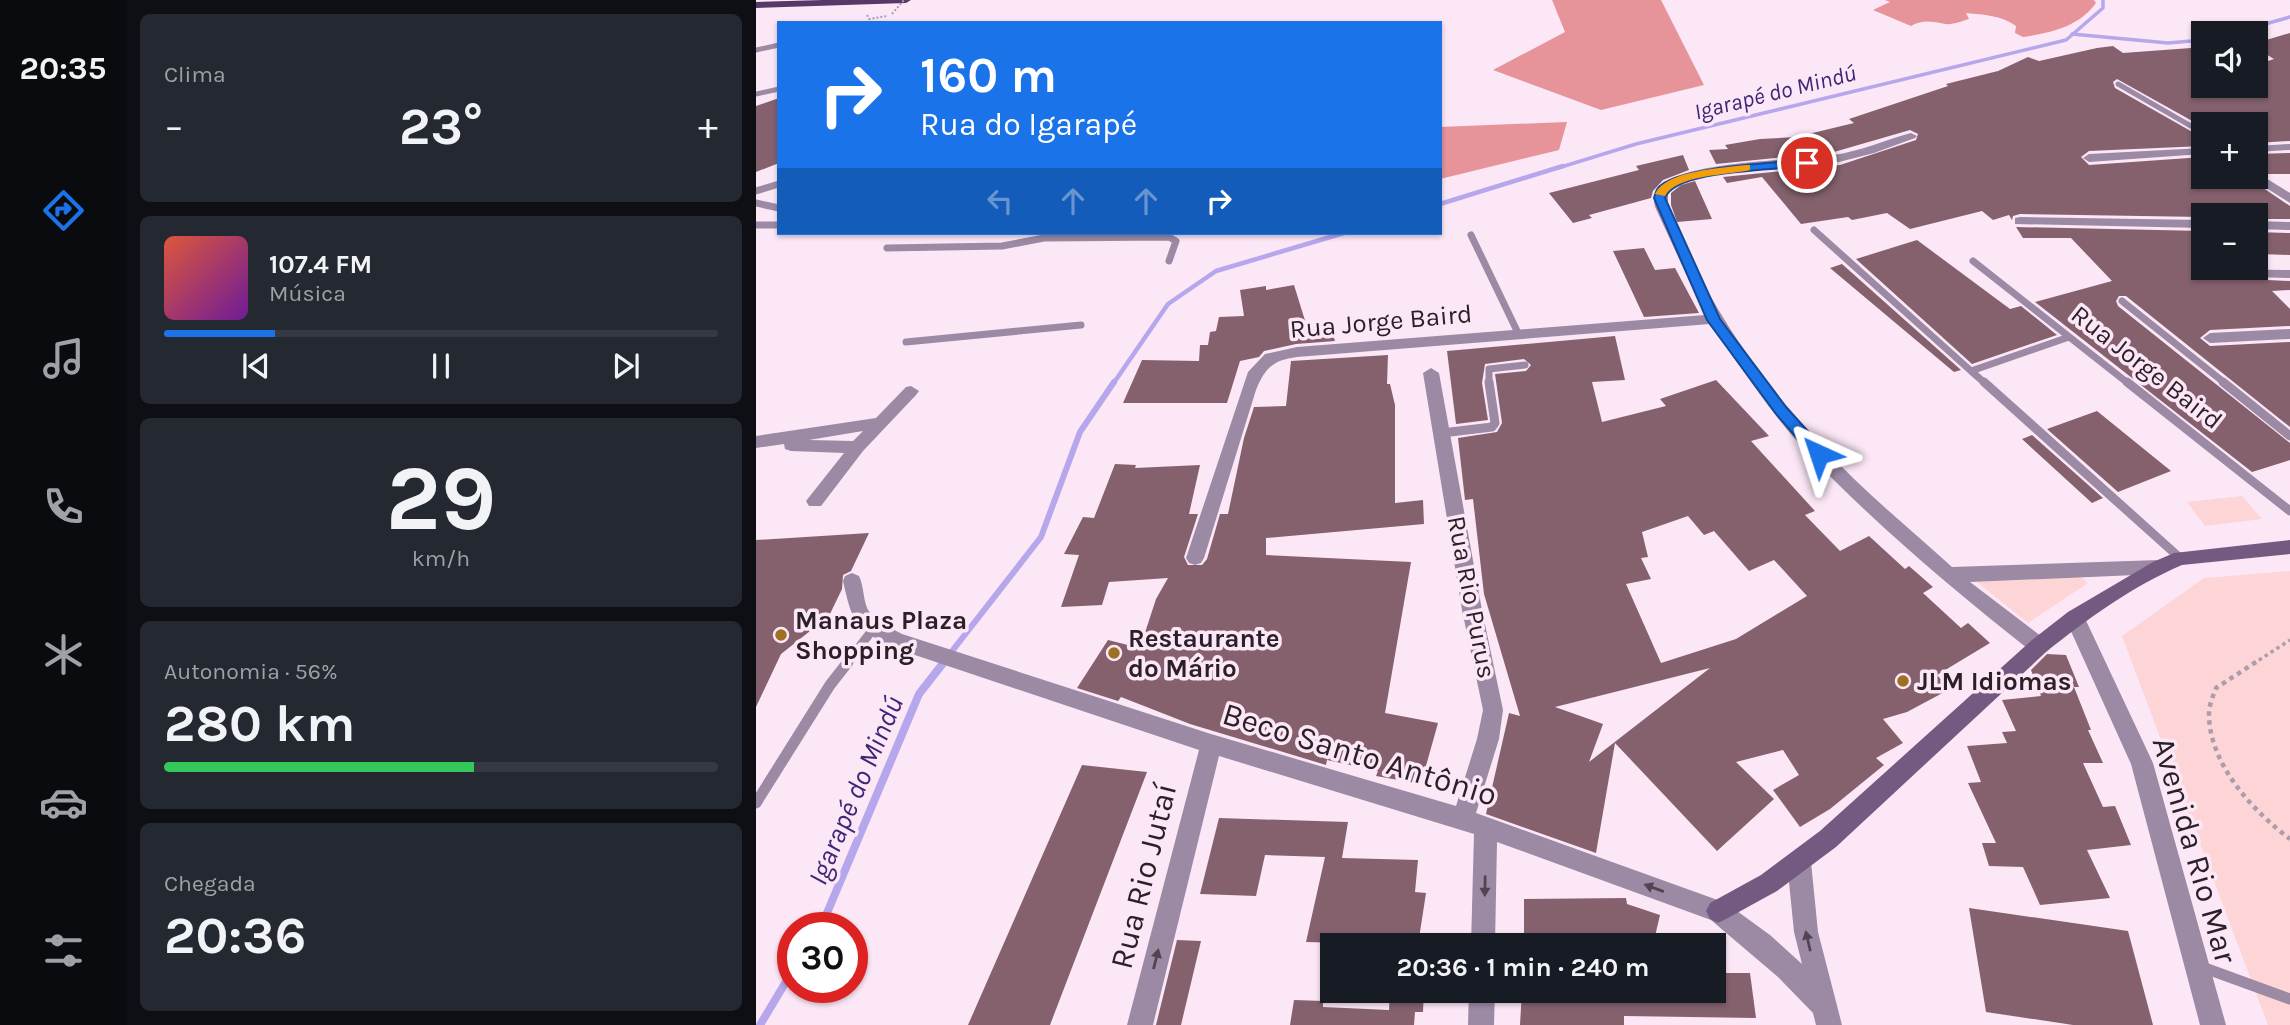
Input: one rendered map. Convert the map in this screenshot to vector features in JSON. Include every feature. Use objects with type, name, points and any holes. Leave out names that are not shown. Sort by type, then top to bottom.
[{"type":"main road","points":[[756,5],[905,0]]},
{"type":"main road","points":[[756,14],[802,4]]},
{"type":"street","points":[[1911,136],[1863,153],[1830,160],[1713,171],[1684,178],[1663,189],[1660,198],[1662,209],[1714,320],[1781,411],[1819,454],[1948,575],[2039,646]]},
{"type":"street","points":[[2268,149],[2290,148]]},
{"type":"street","points":[[2089,158],[2191,152]]},
{"type":"street","points":[[2268,153],[2290,162]]},
{"type":"street","points":[[2268,184],[2290,199]]},
{"type":"street","points":[[2020,221],[2191,224]]},
{"type":"street","points":[[2268,225],[2290,226]]},
{"type":"street","points":[[2268,274],[2290,274]]},
{"type":"street","name":"Rua Jorge Baird","points":[[1195,558],[1248,390],[1258,366],[1265,359],[1297,352],[1714,320]]},
{"type":"street","points":[[2210,338],[2290,334]]},
{"type":"street","name":"Rua Rio Purus","points":[[1431,373],[1472,610],[1493,710],[1488,740],[1463,819]]},
{"type":"street","points":[[816,501],[857,447],[911,391]]},
{"type":"street","points":[[756,443],[879,423]]},
{"type":"street","points":[[756,443],[857,447]]},
{"type":"street","points":[[1718,911],[1745,898],[1828,839],[2039,646],[2075,618],[2159,566],[2180,558],[2290,547]]},
{"type":"street","points":[[1948,575],[2159,566]]},
{"type":"street","name":"Beco Santo Antônio","points":[[852,581],[859,614],[874,628],[895,640],[1211,744],[1463,819],[1718,911],[1754,934],[1782,960],[1827,1016]]},
{"type":"street","name":"Avenida Rio Mar","points":[[2075,618],[2142,763],[2213,1025]]},
{"type":"street","name":"Rua Rio Jutaí","points":[[1140,1025],[1211,744]]},
{"type":"street","points":[[1483,933],[1486,827]]},
{"type":"street","points":[[1799,862],[1802,912],[1827,1016]]},
{"type":"street","points":[[1481,1025],[1482,1003]]},
{"type":"lane","points":[[756,50],[777,45]]},
{"type":"lane","points":[[2118,84],[2191,126]]},
{"type":"lane","points":[[756,94],[777,89]]},
{"type":"lane","points":[[756,191],[777,185]]},
{"type":"lane","points":[[756,203],[777,208]]},
{"type":"lane","points":[[756,225],[777,225]]},
{"type":"lane","points":[[1814,230],[2180,558]]},
{"type":"lane","points":[[1471,235],[1518,335]]},
{"type":"lane","points":[[887,248],[1002,246],[1044,238],[1169,237],[1176,241],[1169,261]]},
{"type":"lane","name":"Rua Jorge Baird","points":[[1973,261],[2290,511]]},
{"type":"lane","points":[[2122,301],[2290,436]]},
{"type":"lane","points":[[906,342],[1081,325]]},
{"type":"lane","points":[[1971,371],[2069,337]]},
{"type":"lane","points":[[1442,433],[1492,427],[1494,423],[1487,373],[1489,369],[1525,365]]},
{"type":"lane","points":[[756,803],[830,685],[874,628]]},
{"type":"lane","points":[[2197,965],[2290,999]]},
{"type":"path","points":[[892,14],[905,0]]},
{"type":"path","points":[[2290,640],[2216,688],[2209,713],[2213,742],[2233,779],[2273,828],[2290,839]]},
{"type":"shaded area","points":[[1552,0],[1661,0],[1704,85],[1601,110],[1493,70],[1565,32]]},
{"type":"shaded area","points":[[1885,0],[2094,0],[2096,3],[2073,23],[2053,31],[2023,37],[2015,33],[2016,26],[2010,22],[1980,14],[1966,13],[1969,19],[1951,24],[1924,22],[1911,26],[1873,10],[1890,2]]},
{"type":"shaded area","points":[[1567,122],[1559,150],[1442,179],[1442,127]]},
{"type":"shaded area","points":[[2242,496],[2262,519],[2205,526],[2187,502]]},
{"type":"shaded area","points":[[2290,571],[2290,1025],[2268,1025],[2122,636],[2204,578]]},
{"type":"shaded area","points":[[2077,574],[2088,583],[2028,623],[1977,582]]},
{"type":"building","points":[[2290,33],[2290,141],[2268,142],[2268,112],[2191,112],[2191,120],[2117,79],[2113,82],[2115,88],[2191,131],[2191,147],[2089,151],[2081,157],[2089,165],[2191,158],[2191,189],[2265,189],[2290,206],[2290,219],[2268,219],[2268,203],[2191,203],[2191,217],[2020,214],[2013,216],[2012,220],[2009,215],[1993,220],[1982,211],[1910,229],[1887,213],[1852,220],[1848,217],[1801,224],[1762,177],[1727,183],[1723,177],[1840,165],[1916,140],[1918,134],[1910,130],[1834,152],[1716,164],[1709,150],[1728,149],[1725,145],[1760,139],[1796,137],[1854,123],[1849,119],[1948,86],[1946,84],[1998,71],[2028,57],[2039,61],[2113,46],[2123,53],[2191,48],[2191,98],[2268,98],[2268,61],[2274,59],[2268,55],[2268,39]]},
{"type":"building","points":[[777,99],[777,164],[756,172],[756,106]]},
{"type":"building","points":[[2290,153],[2290,174],[2268,174],[2268,154]]},
{"type":"building","points":[[1683,155],[1689,170],[1663,180],[1653,191],[1651,198],[1589,215],[1592,218],[1573,223],[1549,193],[1639,170],[1636,166]]},
{"type":"building","points":[[1695,181],[1712,219],[1677,222],[1671,205],[1671,193],[1681,185]]},
{"type":"building","points":[[2016,227],[2191,231],[2191,280],[2290,281],[2290,290],[2272,291],[2290,309],[2290,326],[2210,330],[2200,338],[2210,346],[2290,342],[2290,427],[2126,296],[2119,296],[2116,301],[2118,306],[2290,443],[2290,460],[2252,472],[2035,302],[2112,281],[2071,238],[2023,238]]},
{"type":"building","points":[[2268,232],[2290,233],[2290,255],[2268,254]]},
{"type":"building","points":[[1917,240],[2010,309],[2021,306],[2057,335],[1972,364],[1856,259]]},
{"type":"building","points":[[1644,248],[1655,270],[1675,268],[1699,313],[1644,317],[1613,251]]},
{"type":"building","points":[[1842,264],[1961,370],[1954,372],[1830,268]]},
{"type":"building","points":[[1294,285],[1307,327],[1329,322],[1335,341],[1296,344],[1264,351],[1259,357],[1240,361],[1227,403],[1123,403],[1142,360],[1199,361],[1200,345],[1208,345],[1210,332],[1216,331],[1219,317],[1244,316],[1240,290],[1266,286],[1266,290]]},
{"type":"building","points":[[1615,336],[1625,380],[1592,382],[1602,422],[1666,406],[1660,399],[1716,380],[1769,436],[1751,441],[1815,511],[1805,515],[1840,551],[1869,536],[1905,569],[1909,566],[1933,587],[1923,593],[1961,628],[1968,623],[1990,643],[1937,675],[1950,689],[1907,712],[1883,719],[1903,743],[1876,758],[1884,765],[1830,809],[1800,827],[1773,790],[1799,775],[1783,750],[1736,762],[1774,799],[1717,851],[1615,743],[1596,853],[1486,814],[1509,713],[1520,716],[1484,594],[1473,499],[1465,500],[1458,438],[1497,432],[1502,423],[1495,374],[1526,371],[1531,365],[1524,359],[1485,364],[1482,383],[1488,420],[1456,424],[1447,351]],"holes":[[[1688,516],[1704,535],[1714,531],[1749,571],[1774,560],[1807,596],[1736,639],[1661,663],[1626,584],[1651,579],[1641,558],[1648,557],[1642,532]],[[1710,668],[1589,762],[1603,724],[1555,707]]]},
{"type":"building","points":[[1388,355],[1387,384],[1390,384],[1395,405],[1395,503],[1423,500],[1424,524],[1266,538],[1266,555],[1411,562],[1385,713],[1438,723],[1421,784],[1376,776],[1378,771],[1327,760],[1326,765],[1190,724],[1121,697],[1118,701],[1077,688],[1108,640],[1140,648],[1156,599],[1168,578],[1109,582],[1102,605],[1061,607],[1079,555],[1064,554],[1083,517],[1094,518],[1115,464],[1136,465],[1135,468],[1200,465],[1189,514],[1198,514],[1184,557],[1188,565],[1202,565],[1207,559],[1220,514],[1228,514],[1244,438],[1254,407],[1286,406],[1291,361]]},
{"type":"building","points":[[2097,411],[2171,471],[2118,492],[2047,429]]},
{"type":"building","points":[[2032,435],[2103,498],[2092,503],[2022,439]]},
{"type":"building","name":"Manaus Plaza Shopping","points":[[869,533],[851,571],[843,575],[842,589],[829,616],[781,654],[756,707],[756,540]]},
{"type":"building","points":[[2047,654],[2066,655],[2079,687],[2074,687],[2091,730],[2088,730],[2103,763],[2083,763],[2103,807],[2115,806],[2131,845],[2087,850],[2110,898],[2040,905],[2023,867],[1989,866],[1982,843],[1996,843],[1968,783],[1981,782],[1967,746],[2007,743],[2002,732],[2016,731],[2002,700],[2041,696],[2031,670]]},
{"type":"building","points":[[1082,765],[1147,772],[1050,1025],[968,1025]]},
{"type":"building","points":[[1219,818],[1348,822],[1342,858],[1418,860],[1415,892],[1426,893],[1420,933],[1320,933],[1320,942],[1306,942],[1325,857],[1265,855],[1256,896],[1200,894]]},
{"type":"building","points":[[1626,898],[1627,904],[1660,915],[1656,933],[1524,933],[1524,899]]},
{"type":"building","points":[[1969,908],[2128,931],[2153,1025],[2073,1025],[1986,1012]]},
{"type":"building","points":[[1177,940],[1201,941],[1181,1025],[1156,1025]]},
{"type":"building","points":[[1726,973],[1750,973],[1756,1018],[1624,1016],[1624,1025],[1520,1025],[1521,1003],[1726,1003]]},
{"type":"building","points":[[1294,1000],[1320,1001],[1323,1007],[1389,1010],[1389,1003],[1423,1003],[1423,1012],[1415,1012],[1414,1025],[1290,1025]]},
{"type":"waterway","name":"Igarapé do Mindú","points":[[2073,34],[2103,8],[2103,0]]},
{"type":"waterway","points":[[2268,23],[2290,17]]},
{"type":"waterway","name":"Igarapé do Mindú","points":[[1558,168],[1636,144],[2066,40],[2073,34]]},
{"type":"waterway","points":[[2073,34],[2168,43],[2191,41]]},
{"type":"waterway","name":"Igarapé do Mindú","points":[[1442,203],[1563,166]]},
{"type":"waterway","name":"Igarapé do Mindú","points":[[1113,384],[1168,304],[1216,271],[1337,235]]},
{"type":"waterway","name":"Igarapé do Mindú","points":[[942,664],[1041,537],[1080,432],[1114,382]]},
{"type":"waterway","name":"Igarapé do Mindú","points":[[827,912],[919,694],[944,662]]},
{"type":"waterway","name":"Igarapé do Mindú","points":[[760,1025],[777,997]]},
{"type":"slow traffic","points":[[1661,194],[1663,189],[1684,178],[1713,171],[1746,168]]},
{"type":"place","name":"Manaus Plaza Shopping","points":[[781,635]]},
{"type":"place","name":"Restaurante do Mário","points":[[1114,653]]},
{"type":"place","name":"JLM Idiomas","points":[[1903,681]]},
{"type":"route","points":[[1807,163],[1699,174],[1672,183],[1663,189],[1660,198],[1662,209],[1714,320],[1781,411],[1819,454]]}]
